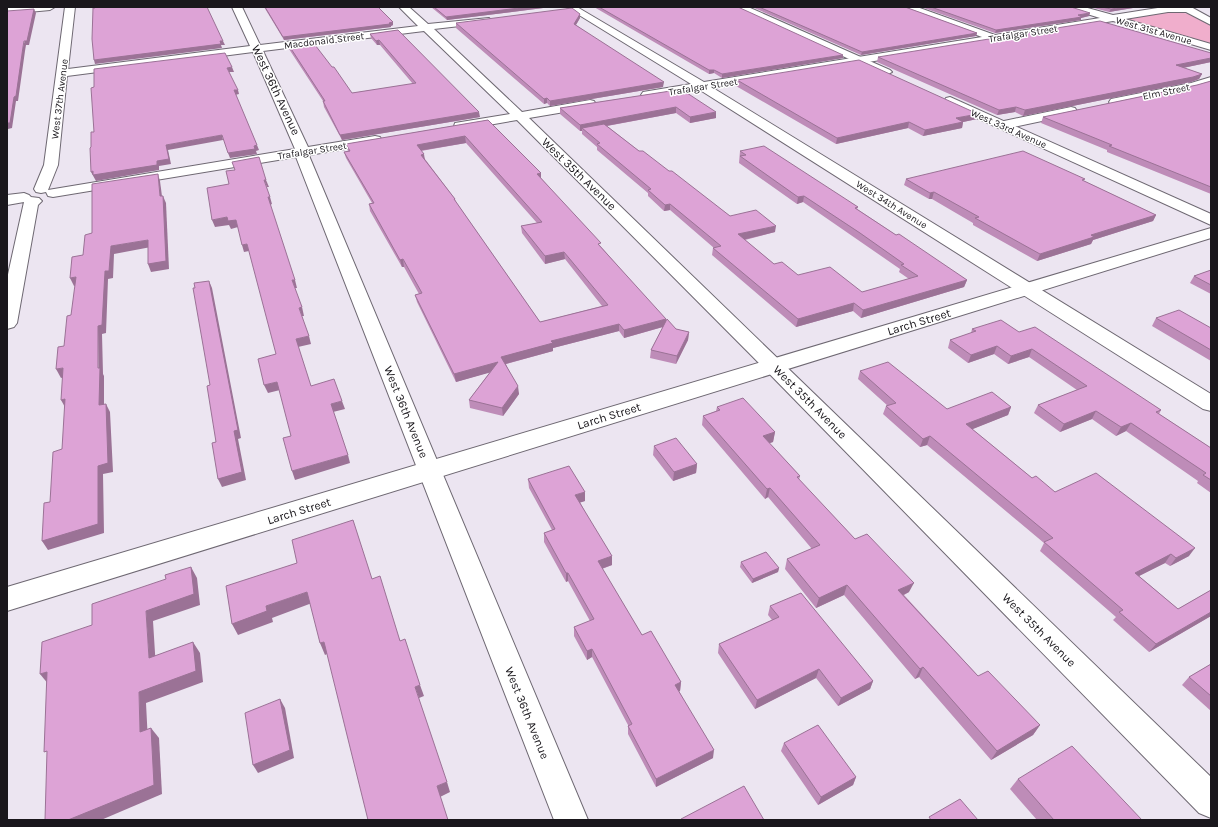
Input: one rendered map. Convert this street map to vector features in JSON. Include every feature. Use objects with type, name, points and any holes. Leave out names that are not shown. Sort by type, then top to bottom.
[{"type":"street","points":[[7,11],[50,7]]},
{"type":"street","name":"West 37th Avenue","points":[[7,323],[31,204],[38,195],[52,165],[70,7]]},
{"type":"street","name":"West 36th Avenue","points":[[237,7],[301,145],[303,158],[571,820]]},
{"type":"street","name":"West 35th Avenue","points":[[404,7],[519,116],[774,366],[1211,801]]},
{"type":"street","points":[[740,7],[896,77]]},
{"type":"street","points":[[908,7],[995,38]]},
{"type":"street","name":"West 31st Avenue","points":[[1074,7],[1211,47]]},
{"type":"street","name":"West 34th Avenue","points":[[573,8],[702,86],[1211,404]]},
{"type":"street","points":[[1186,8],[1211,22]]},
{"type":"street","name":"Trafalgar Street","points":[[636,97],[1112,18],[1168,9],[1186,8]]},
{"type":"street","name":"Macdonald Street","points":[[62,73],[494,18]]},
{"type":"street","name":"Elm Street","points":[[1105,104],[1194,86],[1211,80]]},
{"type":"street","name":"West 33rd Avenue","points":[[939,96],[1211,220]]},
{"type":"street","points":[[447,128],[600,103]]},
{"type":"street","points":[[1004,125],[1083,109]]},
{"type":"street","name":"Trafalgar Street","points":[[7,200],[385,138]]},
{"type":"street","name":"Larch Street","points":[[7,599],[1211,234]]},
{"type":"shaded area","points":[[1171,11],[1190,14],[1211,26],[1211,45],[1127,19]]},
{"type":"building","points":[[207,7],[223,41],[220,41],[221,44],[94,60],[92,39],[93,8]]},
{"type":"building","points":[[265,7],[378,7],[393,22],[389,23],[390,24],[283,37]]},
{"type":"building","points":[[434,7],[527,7],[446,17]]},
{"type":"building","points":[[599,7],[738,7],[843,55],[722,74],[714,70],[709,70]]},
{"type":"building","points":[[759,7],[905,7],[977,33],[862,52]]},
{"type":"building","points":[[931,7],[1071,7],[1090,13],[1078,15],[1082,17],[996,30]]},
{"type":"building","points":[[1102,7],[1124,7],[1111,9]]},
{"type":"building","points":[[572,8],[580,14],[574,24],[664,82],[550,101],[547,98],[544,99],[456,23]]},
{"type":"building","points":[[34,9],[27,41],[24,41],[16,96],[14,97],[10,123],[7,123],[7,11]]},
{"type":"building","points":[[1100,21],[1211,53],[1211,58],[1176,65],[1202,74],[1193,77],[1025,110],[1016,107],[999,110],[878,57]]},
{"type":"building","points":[[398,30],[479,112],[340,135],[323,101],[325,101],[288,44],[312,41],[332,67],[334,67],[352,93],[416,83],[379,40],[376,41],[370,34]]},
{"type":"building","points":[[225,53],[232,67],[227,68],[238,90],[234,90],[257,145],[254,146],[255,149],[228,153],[222,135],[166,145],[169,159],[157,161],[157,165],[93,175],[93,171],[91,172],[90,148],[91,132],[94,132],[91,88],[94,87],[94,69]]},
{"type":"building","points":[[859,60],[978,114],[956,118],[963,122],[925,130],[909,122],[837,138],[737,80]]},
{"type":"building","points":[[1211,81],[1211,187],[1109,146],[1112,145],[1043,117],[1197,85]]},
{"type":"building","points":[[677,90],[683,94],[687,93],[716,112],[690,117],[676,107],[580,125],[560,108]]},
{"type":"building","points":[[488,120],[541,173],[537,174],[601,243],[598,244],[666,319],[624,330],[619,324],[551,341],[553,343],[501,357],[518,386],[502,408],[469,400],[498,362],[454,374],[415,295],[422,293],[403,259],[400,260],[369,204],[374,203],[344,152],[350,151],[346,144]],"holes":[[[465,136],[542,222],[521,226],[545,256],[564,252],[608,305],[540,322],[455,199],[421,155],[424,154],[417,145]]]},
{"type":"building","points":[[604,124],[639,151],[643,151],[669,171],[672,171],[730,216],[756,210],[776,226],[738,234],[774,264],[782,262],[798,275],[830,267],[862,292],[918,276],[901,265],[904,264],[860,233],[804,196],[798,197],[740,156],[746,155],[740,151],[764,146],[858,207],[855,208],[896,235],[899,234],[967,280],[863,310],[854,303],[798,319],[713,248],[721,246],[670,204],[665,205],[648,190],[651,189],[597,144],[600,143],[582,128]]},
{"type":"building","points":[[1023,151],[1085,179],[1082,180],[1156,215],[1091,235],[1094,237],[1040,254],[975,218],[979,217],[934,192],[930,193],[906,179]]},
{"type":"building","points":[[259,157],[266,180],[264,180],[270,197],[268,197],[295,280],[292,280],[302,307],[299,308],[309,336],[296,339],[311,386],[334,379],[342,401],[331,404],[348,455],[292,471],[283,438],[291,436],[277,382],[264,385],[258,359],[276,354],[247,244],[242,245],[236,220],[228,221],[227,217],[212,220],[207,188],[229,184],[226,171],[235,170],[232,162]]},
{"type":"building","points":[[158,174],[160,196],[163,196],[166,261],[148,264],[148,240],[111,246],[109,271],[105,271],[102,325],[98,326],[98,368],[100,368],[99,405],[106,404],[108,463],[98,466],[98,524],[42,541],[44,503],[50,502],[53,452],[62,449],[65,399],[61,400],[63,368],[56,369],[58,347],[64,346],[67,316],[71,315],[76,277],[70,278],[72,257],[83,255],[85,235],[92,233],[92,184]]},
{"type":"building","points":[[1211,270],[1211,285],[1194,276]]},
{"type":"building","points":[[209,281],[238,430],[234,431],[242,472],[218,479],[212,443],[216,442],[207,386],[210,385],[193,288],[195,288],[194,283]]},
{"type":"building","points":[[1179,310],[1211,328],[1211,350],[1156,318]]},
{"type":"building","points":[[667,319],[676,329],[689,332],[677,356],[651,350]]},
{"type":"building","points":[[1001,320],[1019,332],[1035,327],[1161,410],[1156,412],[1211,448],[1211,480],[1203,475],[1206,473],[1131,423],[1121,427],[1096,411],[1064,424],[1038,405],[1087,386],[1032,349],[1011,356],[997,346],[971,355],[950,340],[976,331],[972,329]]},
{"type":"building","points":[[888,362],[947,409],[992,392],[1011,407],[966,424],[1032,478],[1036,476],[1055,492],[1096,473],[1195,548],[1176,558],[1171,554],[1135,573],[1178,609],[1211,590],[1211,612],[1156,644],[1119,612],[1123,610],[1044,542],[1053,538],[930,436],[923,439],[886,406],[896,403],[860,371]]},
{"type":"building","points":[[743,398],[775,432],[763,436],[800,476],[797,477],[855,539],[867,534],[914,583],[898,590],[978,676],[988,671],[1040,725],[997,751],[923,667],[920,669],[847,585],[819,598],[787,559],[820,545],[770,488],[767,489],[703,416],[720,410],[717,407]]},
{"type":"building","points":[[676,438],[697,464],[674,472],[654,446]]},
{"type":"building","points":[[569,466],[585,492],[575,495],[612,556],[598,561],[642,635],[651,631],[681,682],[675,685],[714,750],[656,779],[628,726],[632,724],[592,649],[587,651],[574,627],[594,619],[544,533],[555,529],[528,479]]},
{"type":"building","points":[[353,520],[372,579],[380,576],[400,641],[405,639],[420,685],[415,687],[447,782],[437,786],[448,820],[368,820],[324,642],[320,643],[307,592],[266,606],[267,611],[232,624],[226,586],[297,563],[292,540]]},
{"type":"building","points":[[766,552],[779,568],[753,579],[741,562]]},
{"type":"building","points":[[191,567],[194,594],[146,611],[149,658],[193,642],[196,671],[139,692],[140,732],[151,728],[154,785],[68,820],[45,820],[47,751],[44,752],[47,672],[40,674],[42,642],[92,625],[92,604],[166,579],[165,575]]},
{"type":"building","points":[[801,593],[873,681],[841,698],[819,669],[757,700],[719,644],[779,617],[770,606]]},
{"type":"building","points":[[1211,664],[1211,696],[1189,677]]},
{"type":"building","points":[[280,699],[290,750],[253,765],[245,713]]},
{"type":"building","points":[[818,725],[856,777],[821,797],[784,743]]},
{"type":"building","points":[[1072,746],[1142,820],[1054,820],[1018,779]]},
{"type":"building","points":[[744,786],[764,820],[681,820],[681,819]]},
{"type":"building","points":[[960,799],[978,820],[931,820],[929,817]]}]
